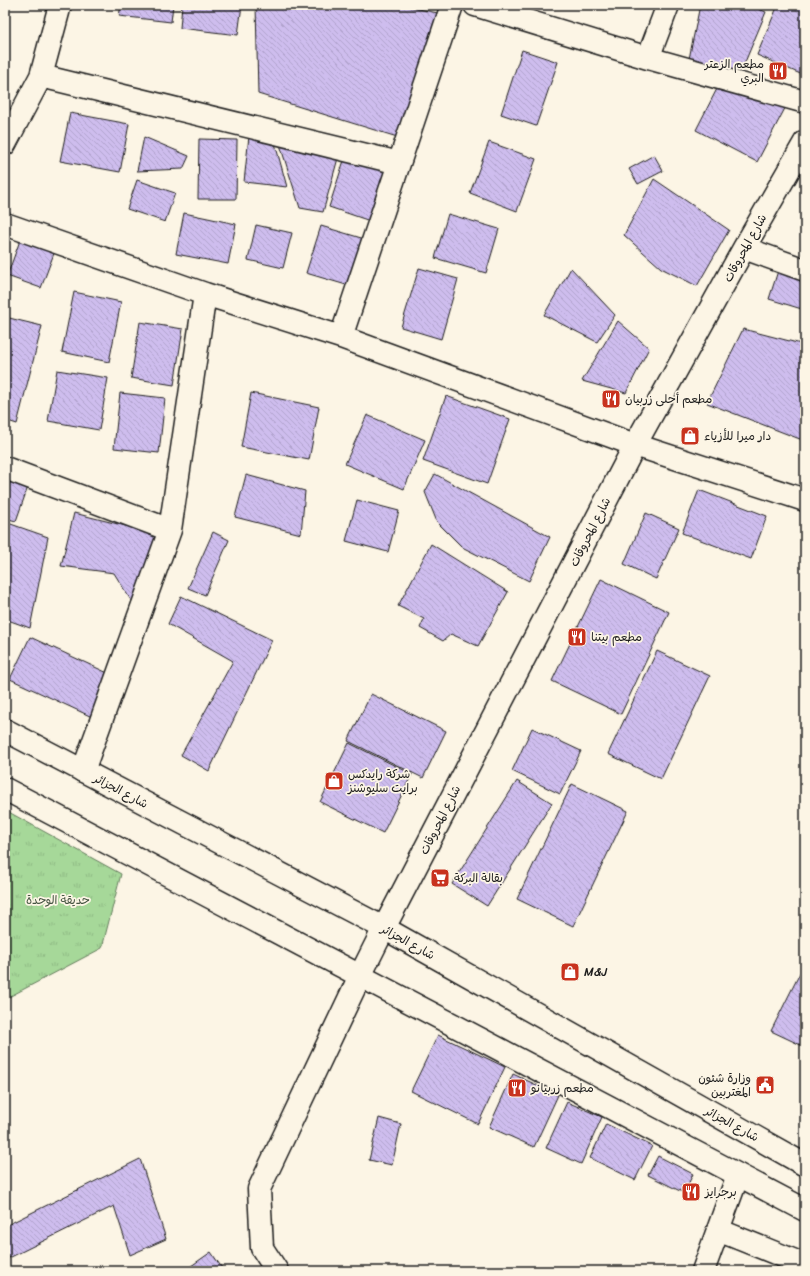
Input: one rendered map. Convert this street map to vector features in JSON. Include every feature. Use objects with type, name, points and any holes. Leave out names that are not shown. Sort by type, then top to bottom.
[{"type":"street","points":[[5,144],[41,76],[60,5]]},
{"type":"street","points":[[341,337],[452,5]]},
{"type":"street","points":[[475,5],[648,58],[805,102]]},
{"type":"street","points":[[648,58],[668,5]]},
{"type":"street","points":[[41,76],[399,162]]},
{"type":"street","name":"شارع المحروقات","points":[[277,1271],[262,1248],[259,1189],[384,928],[635,445],[744,248],[805,142]]},
{"type":"street","points":[[5,224],[205,294],[341,337],[635,445],[805,500]]},
{"type":"street","points":[[744,248],[805,270]]},
{"type":"street","points":[[83,771],[170,530],[205,294]]},
{"type":"street","points":[[5,468],[170,530]]},
{"type":"street","name":"شارع الجزائر","points":[[5,730],[384,928],[805,1164]]},
{"type":"street","points":[[5,789],[805,1210]]},
{"type":"street","points":[[703,1271],[738,1175]]},
{"type":"street","points":[[718,1230],[805,1265]]},
{"type":"green space","name":"حديقة الوحدة","points":[[5,810],[121,874],[102,948],[5,999]]},
{"type":"building","points":[[121,5],[173,5],[171,22],[119,16]]},
{"type":"building","points":[[182,5],[242,5],[238,35],[180,28]]},
{"type":"building","points":[[256,5],[400,5],[447,15],[407,140],[258,94]]},
{"type":"building","points":[[700,5],[749,5],[766,12],[740,74],[689,59]]},
{"type":"building","points":[[778,5],[805,5],[805,76],[757,55]]},
{"type":"building","points":[[522,50],[558,62],[536,126],[501,114]]},
{"type":"building","points":[[723,77],[794,91],[757,162],[696,130]]},
{"type":"building","points":[[70,113],[129,124],[120,172],[60,161]]},
{"type":"building","points":[[276,132],[340,151],[323,212],[300,208]]},
{"type":"building","points":[[249,136],[273,136],[287,187],[244,182]]},
{"type":"building","points":[[144,137],[189,156],[183,169],[137,171]]},
{"type":"building","points":[[199,139],[237,140],[236,199],[198,199]]},
{"type":"building","points":[[489,142],[536,159],[517,211],[470,193]]},
{"type":"building","points":[[347,151],[398,168],[379,224],[329,207]]},
{"type":"building","points":[[654,155],[663,171],[638,184],[629,169]]},
{"type":"building","points":[[654,179],[729,230],[697,286],[661,268],[624,235]]},
{"type":"building","points":[[137,180],[175,193],[165,222],[127,209]]},
{"type":"building","points":[[184,213],[236,224],[228,264],[176,254]]},
{"type":"building","points":[[448,214],[499,229],[486,273],[435,258]]},
{"type":"building","points":[[256,225],[292,233],[283,268],[248,260]]},
{"type":"building","points":[[321,226],[378,243],[363,290],[306,273]]},
{"type":"building","points":[[22,235],[56,248],[41,288],[7,276]]},
{"type":"building","points":[[783,255],[805,262],[805,310],[769,299]]},
{"type":"building","points":[[419,268],[458,279],[441,339],[401,327]]},
{"type":"building","points":[[571,268],[615,315],[597,342],[544,315]]},
{"type":"building","points":[[74,292],[121,302],[109,362],[62,352]]},
{"type":"building","points":[[5,317],[42,326],[17,424],[5,420]]},
{"type":"building","points":[[618,321],[649,348],[626,393],[582,381]]},
{"type":"building","points":[[140,322],[183,329],[174,385],[131,378]]},
{"type":"building","points":[[743,329],[805,345],[805,441],[707,403]]},
{"type":"building","points":[[57,370],[108,378],[99,430],[48,421]]},
{"type":"building","points":[[120,393],[165,398],[159,453],[114,448]]},
{"type":"building","points":[[251,393],[319,407],[309,460],[241,447]]},
{"type":"building","points":[[446,396],[510,419],[487,484],[423,461]]},
{"type":"building","points":[[367,415],[425,440],[404,489],[345,464]]},
{"type":"building","points":[[5,472],[30,481],[16,521],[5,518]]},
{"type":"building","points":[[435,474],[550,537],[529,581],[462,547],[437,522],[425,492]]},
{"type":"building","points":[[246,475],[305,491],[301,534],[235,517]]},
{"type":"building","points":[[699,490],[767,516],[751,559],[682,533]]},
{"type":"building","points":[[357,500],[399,511],[388,552],[346,541]]},
{"type":"building","points":[[74,513],[158,534],[132,602],[114,573],[61,566]]},
{"type":"building","points":[[646,513],[679,528],[656,579],[624,564]]},
{"type":"building","points":[[5,522],[48,537],[30,628],[5,619]]},
{"type":"building","points":[[213,532],[229,540],[205,595],[188,588]]},
{"type":"building","points":[[431,544],[508,592],[478,646],[451,634],[443,641],[420,628],[424,619],[398,606]]},
{"type":"building","points":[[601,579],[669,612],[621,714],[552,681]]},
{"type":"building","points":[[181,596],[272,640],[209,771],[181,755],[233,661],[168,624]]},
{"type":"building","points":[[30,637],[112,675],[92,717],[10,679]]},
{"type":"building","points":[[657,651],[710,676],[661,779],[608,754]]},
{"type":"building","points":[[371,694],[446,731],[423,778],[348,741]]},
{"type":"building","points":[[532,728],[581,751],[560,794],[512,771]]},
{"type":"building","points":[[349,743],[412,774],[383,833],[320,802]]},
{"type":"building","points":[[517,781],[552,803],[487,906],[452,884]]},
{"type":"building","points":[[572,784],[628,811],[573,926],[517,899]]},
{"type":"building","points":[[805,963],[805,1047],[771,1031]]},
{"type":"building","points":[[438,1035],[505,1067],[478,1124],[411,1091]]},
{"type":"building","points":[[513,1074],[558,1095],[534,1147],[489,1127]]},
{"type":"building","points":[[567,1102],[602,1117],[581,1164],[546,1148]]},
{"type":"building","points":[[379,1118],[401,1124],[392,1165],[369,1160]]},
{"type":"building","points":[[606,1124],[652,1146],[635,1180],[590,1158]]},
{"type":"building","points":[[658,1156],[693,1174],[684,1193],[648,1175]]},
{"type":"building","points":[[140,1159],[166,1239],[130,1255],[114,1206],[5,1260],[5,1226]]},
{"type":"building","points":[[211,1252],[224,1271],[184,1271]]},
{"type":"place","name":"مطعم الزعتر البري","points":[[778,71]]},
{"type":"place","name":"مطعم أحلى زربيان","points":[[611,399]]},
{"type":"place","name":"دار ميرا للأزياء","points":[[690,436]]},
{"type":"place","name":"مطعم بيتنا","points":[[577,637]]},
{"type":"place","name":"شركة رايدكس برايت سليوشنز","points":[[334,781]]},
{"type":"place","name":"بقالة البركة","points":[[440,878]]},
{"type":"place","name":"M&J","points":[[570,972]]},
{"type":"place","name":"وزارة شئون المغتربين","points":[[765,1085]]},
{"type":"place","name":"مطعم زربيانو","points":[[517,1088]]},
{"type":"place","name":"برجرايز","points":[[691,1192]]}]
